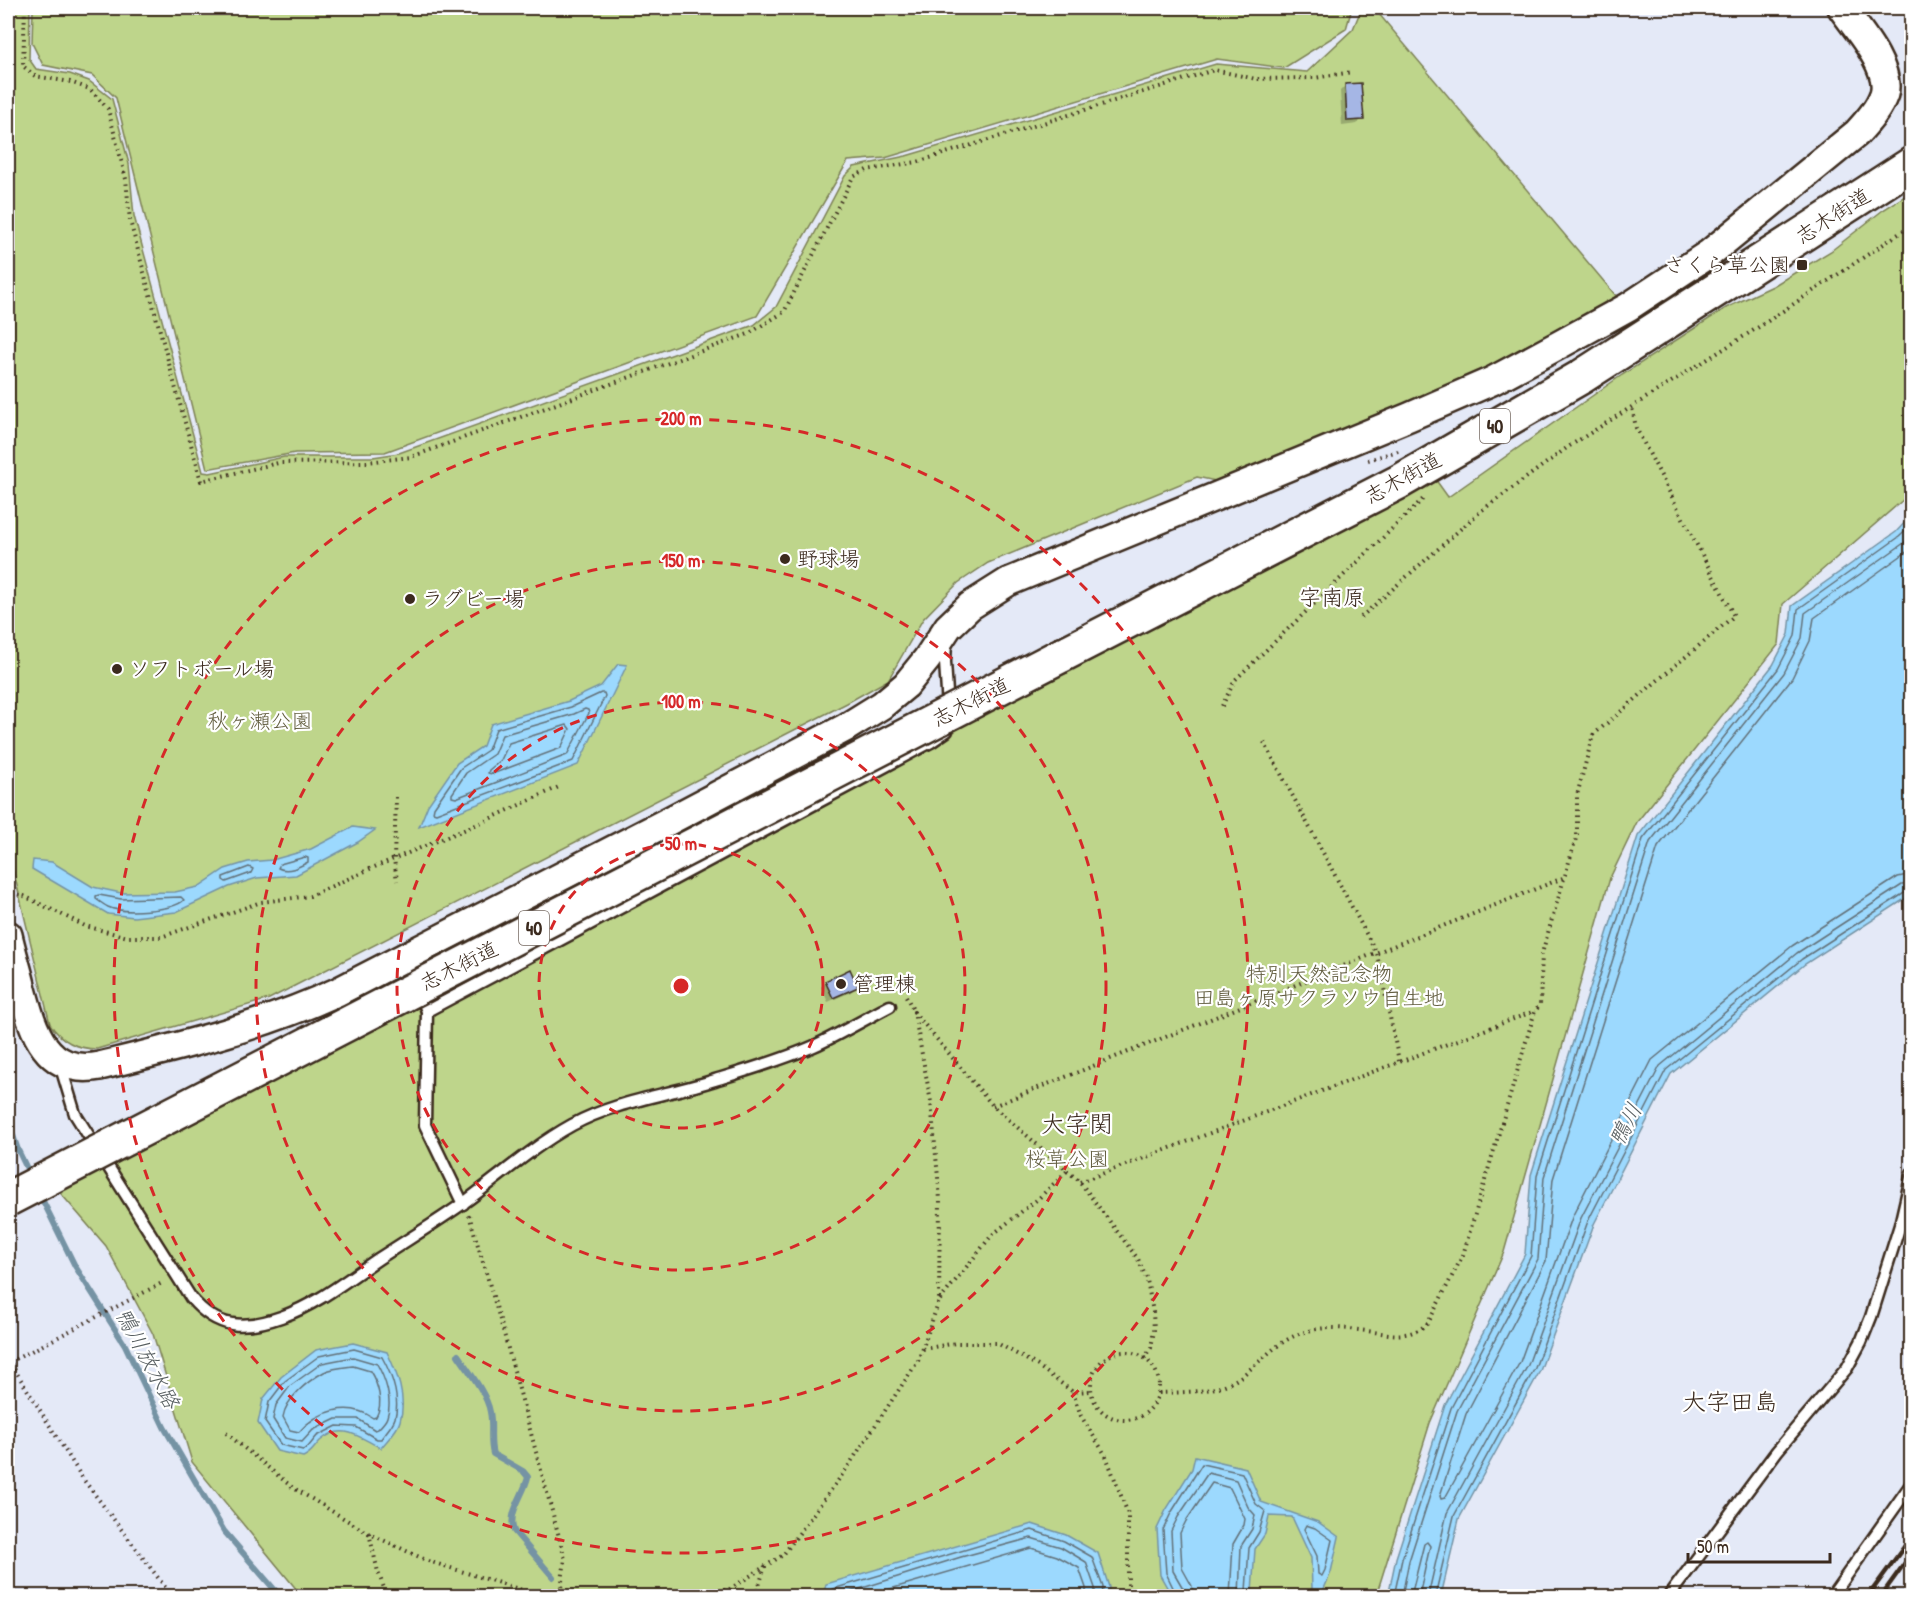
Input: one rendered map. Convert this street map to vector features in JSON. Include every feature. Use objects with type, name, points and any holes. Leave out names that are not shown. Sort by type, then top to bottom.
[{"type":"main road","name":"志木街道","points":[[8,1199],[1399,482],[1581,377],[1911,164]]},
{"type":"street","points":[[8,935],[33,1027],[44,1047],[59,1061],[78,1068],[100,1066],[248,1027],[309,1005],[665,823],[873,711],[906,685],[948,627],[980,599],[1008,582],[1492,381],[1628,307],[1710,252],[1857,133],[1870,119],[1880,103],[1885,86],[1880,66],[1842,8]]},
{"type":"lane","points":[[427,1011],[931,742],[950,729],[945,662],[948,627]]},
{"type":"lane","points":[[405,956],[427,1011],[425,1125],[463,1204]]},
{"type":"lane","points":[[59,1061],[75,1114],[175,1276],[202,1310],[228,1324],[253,1325],[296,1311],[335,1289],[463,1204],[549,1140],[581,1121],[627,1104],[714,1081],[794,1054],[890,1006]]},
{"type":"lane","points":[[1669,1596],[1777,1451],[1847,1368],[1871,1317],[1900,1225],[1911,1173]]},
{"type":"lane","points":[[1832,1596],[1911,1484]]},
{"type":"path","points":[[25,8],[23,66],[35,76],[70,82],[90,89],[108,109],[126,179],[130,221],[201,481],[278,463],[367,462],[411,457],[748,334],[784,312],[853,177],[867,170],[917,162],[1214,70],[1256,79],[1314,78],[1353,72]]},
{"type":"path","points":[[1361,617],[1481,511],[1568,447],[1765,323],[1911,225]]},
{"type":"path","points":[[1159,1393],[1195,1392],[1224,1386],[1243,1376],[1278,1344],[1295,1335],[1314,1330],[1346,1328],[1393,1336],[1419,1331],[1428,1323],[1463,1255],[1535,1011],[1540,1005],[1542,953],[1577,835],[1577,795],[1593,735],[1734,616],[1636,428],[1632,407]]},
{"type":"path","points":[[1222,706],[1235,680],[1433,493]]},
{"type":"path","points":[[1264,742],[1377,954],[1399,1061]]},
{"type":"path","points":[[12,893],[24,896],[85,926],[128,937],[161,937],[261,902],[310,896],[561,786]]},
{"type":"path","points":[[396,797],[394,859],[397,881]]},
{"type":"path","points":[[993,1106],[1564,878]]},
{"type":"path","points":[[906,996],[915,1012],[993,1106],[1080,1182],[1138,1259],[1147,1280],[1154,1330],[1151,1348],[1145,1358]]},
{"type":"path","points":[[1080,1182],[1535,1011]]},
{"type":"path","points":[[682,1596],[728,1590],[783,1555],[845,1471],[918,1361],[939,1301],[940,1199],[931,1102],[915,1012]]},
{"type":"path","points":[[939,1301],[992,1235],[1039,1198],[1067,1171]]},
{"type":"path","points":[[463,1204],[472,1222],[565,1559],[559,1596]]},
{"type":"path","points":[[172,1596],[83,1479],[8,1361],[54,1340],[175,1276]]},
{"type":"path","points":[[922,1349],[956,1343],[998,1343],[1038,1366],[1073,1392],[1082,1416],[1106,1456],[1128,1514],[1128,1596]]},
{"type":"path","points":[[1125,1351],[1145,1358],[1150,1361],[1157,1372],[1159,1393],[1150,1410],[1138,1418],[1125,1420],[1112,1418],[1100,1410],[1093,1399],[1090,1386],[1093,1372],[1100,1361],[1112,1354],[1125,1351]]},
{"type":"path","points":[[1073,1392],[1092,1391]]},
{"type":"path","points":[[226,1433],[292,1487],[368,1533],[428,1561],[535,1594],[583,1596]]},
{"type":"path","points":[[368,1533],[387,1596]]},
{"type":"path","points":[[756,1596],[765,1566]]},
{"type":"green space","name":"秋ヶ瀬公園","points":[[8,8],[30,8],[29,59],[36,69],[70,74],[89,81],[112,99],[129,164],[134,216],[203,472],[210,473],[284,457],[373,457],[399,453],[754,325],[776,307],[845,176],[854,167],[906,156],[1216,64],[1307,72],[1353,29],[1360,12],[1374,8],[1617,297],[1474,374],[1220,482],[1197,477],[988,563],[958,583],[923,619],[888,680],[269,999],[97,1049],[83,1047],[64,1039],[50,1024],[8,848]]},
{"type":"green space","points":[[33,8],[1352,8],[1346,29],[1284,68],[1217,59],[885,158],[848,161],[757,316],[385,452],[295,453],[207,469],[116,98],[92,75],[43,65],[32,43]]},
{"type":"green space","name":"桜草公園","points":[[1911,192],[1911,493],[1783,604],[1779,644],[1637,822],[1610,878],[1504,1252],[1430,1423],[1376,1596],[302,1596],[192,1462],[153,1334],[106,1246],[56,1188],[124,1158],[341,1039],[1433,476],[1448,497],[1622,375],[1726,308],[1773,286],[1831,251],[1883,210]]},
{"type":"water","name":"鴨川","points":[[1911,516],[1911,895],[1805,964],[1671,1074],[1594,1224],[1540,1371],[1459,1519],[1441,1596],[1388,1596],[1396,1558],[1445,1405],[1525,1254],[1531,1175],[1638,836],[1773,665],[1789,634],[1792,606],[1896,532]]},
{"type":"water","points":[[618,664],[627,665],[578,765],[419,827],[428,805],[457,763],[483,746],[491,724],[569,701],[601,686]]},
{"type":"water","points":[[353,827],[375,830],[358,842],[296,875],[257,878],[229,887],[176,912],[134,917],[108,914],[32,869],[33,860],[52,862],[93,887],[121,893],[175,892],[198,887],[225,869],[248,862],[272,860],[311,849]]},
{"type":"water","points":[[353,1343],[387,1352],[402,1394],[402,1412],[395,1431],[381,1448],[351,1433],[336,1432],[320,1441],[303,1457],[277,1451],[258,1423],[263,1399],[281,1377],[316,1350]]},
{"type":"water","points":[[1195,1456],[1246,1468],[1261,1502],[1318,1522],[1339,1537],[1331,1572],[1321,1596],[1310,1596],[1311,1558],[1292,1517],[1269,1516],[1265,1534],[1255,1549],[1252,1592],[1255,1596],[1172,1596],[1160,1575],[1157,1529],[1192,1469]]},
{"type":"water","points":[[1032,1524],[1066,1535],[1098,1553],[1109,1587],[1108,1596],[823,1596],[826,1584]]},
{"type":"building","points":[[1361,83],[1364,120],[1347,121],[1345,84]]},
{"type":"building","name":"管理棟","points":[[850,969],[858,987],[833,998],[825,981]]},
{"type":"waterway","name":"鴨川放水路","points":[[8,1121],[30,1175]]},
{"type":"waterway","name":"鴨川放水路","points":[[39,1193],[75,1266],[125,1345],[164,1427],[224,1531],[280,1596]]},
{"type":"waterway","points":[[458,1355],[477,1382],[488,1405],[493,1454],[523,1471],[528,1477],[514,1511],[512,1524],[514,1531],[553,1577]]},
{"type":"railway","points":[[1868,1596],[1912,1536]]},
{"type":"railway","points":[[1881,1596],[1912,1553]]},
{"type":"place","name":"さくら草公園","points":[[1802,265]]},
{"type":"place","name":"野球場","points":[[785,559]]},
{"type":"place","name":"ラグビー場","points":[[410,599]]},
{"type":"place","name":"ソフトボール場","points":[[117,669]]},
{"type":"place","name":"管理棟","points":[[841,984]]},
{"type":"district","name":"字南原","points":[[1332,597]]},
{"type":"district","name":"大字関","points":[[1077,1124]]},
{"type":"district","name":"大字田島","points":[[1730,1402]]},
{"type":"park label","name":"特別天然記念物 田島ヶ原サクラソウ自生地","points":[[1319,986]]}]
